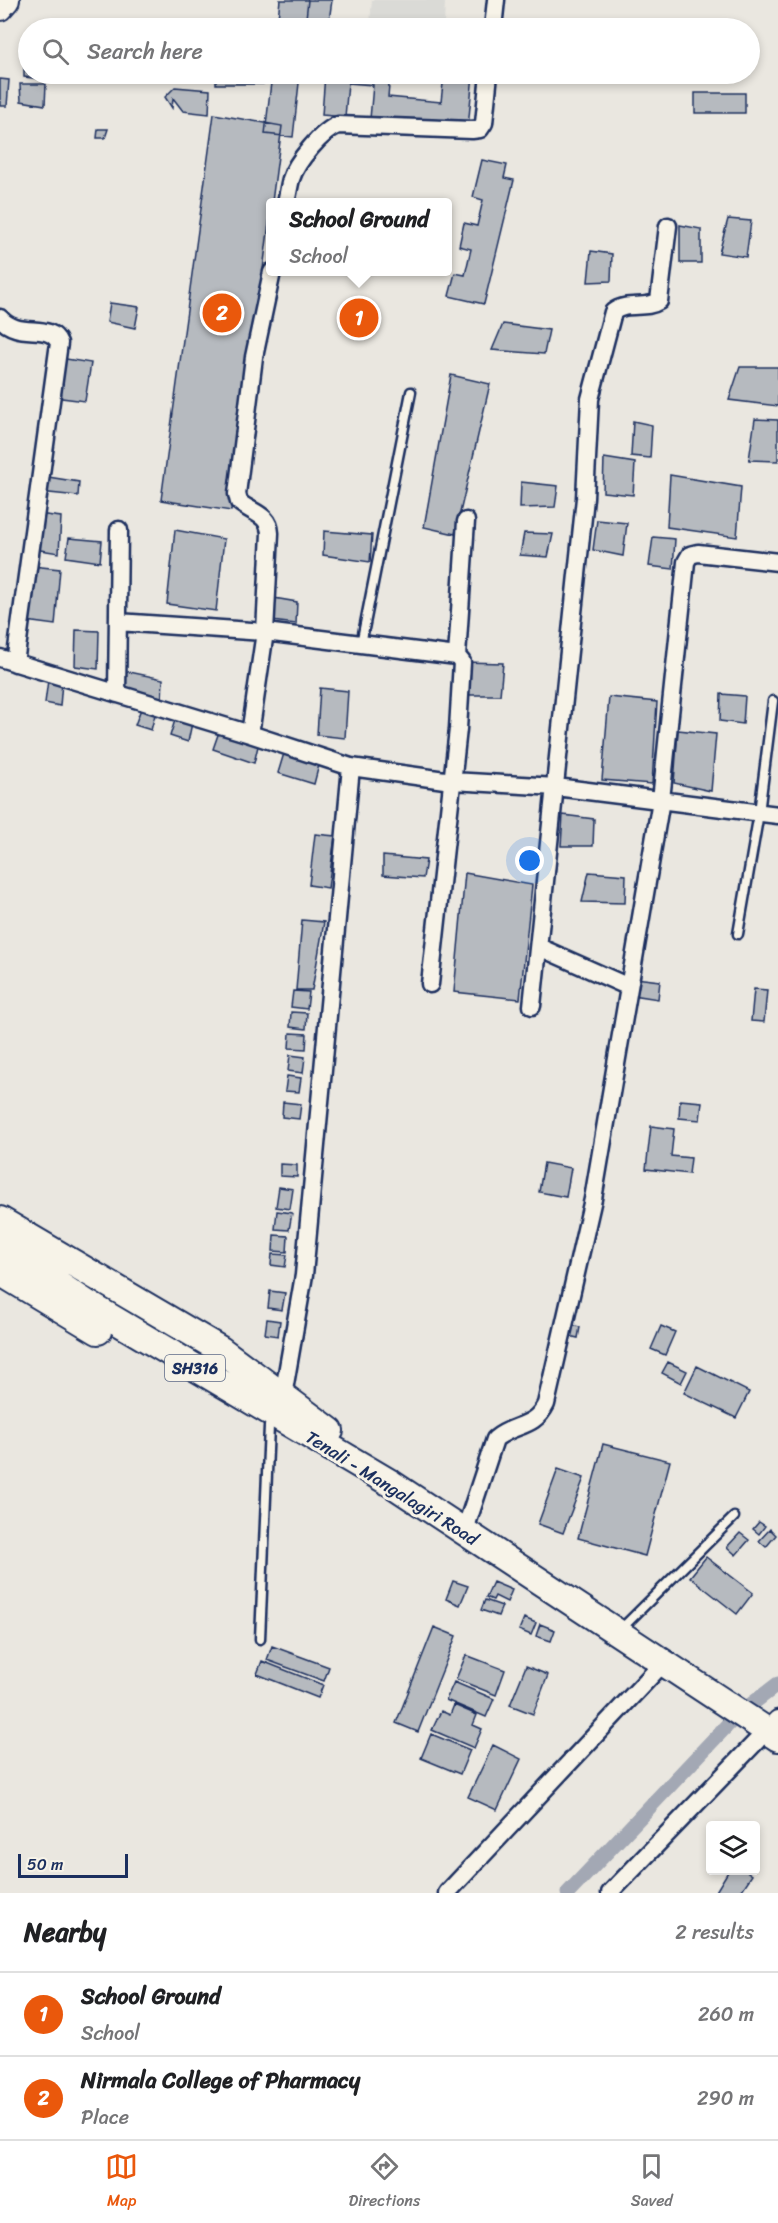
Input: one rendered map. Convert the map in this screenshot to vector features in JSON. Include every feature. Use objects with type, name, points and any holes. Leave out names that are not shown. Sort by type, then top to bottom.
[{"type":"main road","points":[[0,1220],[221,1350],[373,1463],[423,1505]]},
{"type":"main road","name":"Tenali - Mangalagiri Road","points":[[0,1246],[88,1304],[392,1484],[707,1690],[771,1728]]},
{"type":"main road","points":[[0,1272],[135,1353],[269,1426],[423,1505]]},
{"type":"street","points":[[0,8],[7,0]]},
{"type":"street","points":[[494,18],[496,0]]},
{"type":"street","points":[[287,198],[291,177],[322,134],[338,125],[480,129],[484,123],[488,84]]},
{"type":"street","points":[[532,1006],[585,498],[590,399],[613,312],[620,306],[654,304],[659,301],[668,226]]},
{"type":"street","points":[[250,734],[264,632],[269,524],[263,517],[239,502],[237,494],[254,357],[271,276]]},
{"type":"street","points":[[0,318],[13,329],[50,332],[56,336],[59,343],[7,661],[351,767],[452,781],[556,787],[778,815]]},
{"type":"street","points":[[457,656],[466,521]]},
{"type":"street","points":[[117,694],[119,530]]},
{"type":"street","points":[[464,1533],[495,1439],[502,1433],[530,1424],[541,1414],[546,1404],[593,1199],[662,800],[686,562],[690,555],[698,553],[778,562]]},
{"type":"street","points":[[118,622],[264,632],[457,656],[462,662],[452,781],[429,984]]},
{"type":"street","points":[[283,1396],[304,1275],[351,767]]},
{"type":"street","points":[[539,947],[629,987]]},
{"type":"street","points":[[447,1893],[664,1662]]},
{"type":"street","points":[[610,1893],[771,1728]]},
{"type":"lane","points":[[361,644],[411,392]]},
{"type":"lane","points":[[738,934],[759,813],[773,701]]},
{"type":"lane","points":[[260,1639],[269,1426]]},
{"type":"lane","points":[[618,1632],[734,1516]]},
{"type":"shaded area","points":[[372,0],[445,0],[444,18],[370,18]]},
{"type":"building","points":[[280,0],[308,0],[306,18],[278,18]]},
{"type":"building","points":[[308,0],[332,0],[329,18],[306,18]]},
{"type":"building","points":[[0,79],[9,80],[7,106],[0,106]]},
{"type":"building","points":[[20,84],[46,84],[45,105],[21,101]]},
{"type":"building","points":[[271,84],[299,84],[293,137],[265,134]]},
{"type":"building","points":[[324,84],[348,84],[345,117],[322,115]]},
{"type":"building","points":[[360,84],[389,84],[388,97],[441,102],[443,84],[472,84],[468,128],[370,119],[373,85]]},
{"type":"building","points":[[175,87],[210,90],[209,114],[183,111],[173,98],[172,108],[165,97]]},
{"type":"building","points":[[695,93],[745,93],[745,113],[695,113]]},
{"type":"building","points":[[214,114],[282,126],[272,198],[266,198],[266,247],[231,511],[161,500]]},
{"type":"building","points":[[98,129],[108,129],[105,138],[97,138]]},
{"type":"building","points":[[482,160],[507,165],[504,178],[514,180],[484,304],[449,296],[455,273],[465,275],[471,249],[459,246],[464,223],[477,226],[483,200],[473,197]]},
{"type":"building","points":[[728,219],[751,221],[746,257],[719,253]]},
{"type":"building","points":[[680,225],[701,229],[701,263],[680,263]]},
{"type":"building","points":[[591,251],[612,254],[611,281],[588,282]]},
{"type":"building","points":[[110,303],[139,307],[135,328],[107,322]]},
{"type":"building","points":[[503,324],[549,330],[544,354],[492,350]]},
{"type":"building","points":[[60,358],[91,363],[85,401],[54,397]]},
{"type":"building","points":[[740,367],[778,367],[778,406],[729,400]]},
{"type":"building","points":[[451,375],[490,384],[455,534],[424,527]]},
{"type":"building","points":[[755,419],[778,420],[778,461],[749,460]]},
{"type":"building","points":[[633,421],[652,425],[650,458],[631,456]]},
{"type":"building","points":[[604,458],[635,463],[633,495],[603,492]]},
{"type":"building","points":[[670,475],[741,487],[737,537],[667,527]]},
{"type":"building","points":[[42,476],[79,482],[78,496],[40,492]]},
{"type":"building","points":[[521,482],[558,486],[555,507],[520,508]]},
{"type":"building","points":[[38,514],[61,517],[59,553],[34,549]]},
{"type":"building","points":[[597,520],[627,523],[623,556],[593,550]]},
{"type":"building","points":[[175,530],[224,539],[216,611],[167,604]]},
{"type":"building","points":[[324,531],[372,535],[370,562],[323,555]]},
{"type":"building","points":[[524,533],[553,534],[548,557],[520,555]]},
{"type":"building","points":[[653,537],[675,539],[673,569],[649,566]]},
{"type":"building","points":[[69,538],[102,541],[100,562],[66,557]]},
{"type":"building","points":[[32,566],[60,569],[55,625],[26,621]]},
{"type":"building","points":[[274,598],[297,602],[296,624],[272,621]]},
{"type":"building","points":[[76,630],[99,631],[98,669],[75,666]]},
{"type":"building","points":[[462,662],[503,663],[500,695],[469,695]]},
{"type":"building","points":[[120,670],[163,679],[162,700],[120,690]]},
{"type":"building","points":[[48,680],[62,682],[60,706],[45,703]]},
{"type":"building","points":[[320,688],[348,691],[345,738],[317,735]]},
{"type":"building","points":[[721,694],[745,696],[743,724],[720,721]]},
{"type":"building","points":[[609,697],[657,702],[652,784],[602,780]]},
{"type":"building","points":[[142,706],[156,711],[151,730],[135,725]]},
{"type":"building","points":[[176,717],[192,723],[188,742],[170,736]]},
{"type":"building","points":[[220,729],[259,742],[254,763],[213,749]]},
{"type":"building","points":[[678,730],[716,734],[711,791],[674,783]]},
{"type":"building","points":[[285,750],[320,761],[314,784],[278,773]]},
{"type":"building","points":[[563,815],[594,819],[593,846],[561,846]]},
{"type":"building","points":[[315,834],[335,836],[328,888],[309,885]]},
{"type":"building","points":[[383,856],[426,860],[423,878],[383,875]]},
{"type":"building","points":[[589,872],[626,875],[625,903],[582,902]]},
{"type":"building","points":[[465,873],[532,885],[520,999],[454,992]]},
{"type":"building","points":[[302,920],[324,922],[312,990],[296,990]]},
{"type":"building","points":[[635,978],[660,981],[658,999],[633,995]]},
{"type":"building","points":[[754,989],[767,990],[764,1022],[751,1021]]},
{"type":"building","points":[[293,991],[309,992],[307,1009],[291,1007]]},
{"type":"building","points":[[291,1012],[307,1013],[306,1029],[290,1027]]},
{"type":"building","points":[[290,1033],[307,1034],[306,1049],[289,1048]]},
{"type":"building","points":[[290,1055],[305,1057],[303,1073],[288,1071]]},
{"type":"building","points":[[287,1076],[301,1078],[299,1092],[285,1091]]},
{"type":"building","points":[[680,1100],[702,1102],[700,1120],[679,1118]]},
{"type":"building","points":[[283,1102],[301,1104],[299,1119],[282,1117]]},
{"type":"building","points":[[651,1126],[674,1129],[671,1156],[691,1158],[689,1174],[646,1169]]},
{"type":"building","points":[[544,1163],[571,1168],[566,1197],[539,1192]]},
{"type":"building","points":[[280,1164],[297,1165],[297,1177],[280,1176]]},
{"type":"building","points":[[279,1187],[293,1189],[290,1209],[276,1207]]},
{"type":"building","points":[[277,1211],[292,1213],[289,1230],[275,1229]]},
{"type":"building","points":[[274,1235],[288,1236],[287,1252],[273,1251]]},
{"type":"building","points":[[272,1254],[287,1255],[285,1267],[271,1265]]},
{"type":"building","points":[[270,1291],[285,1293],[282,1310],[268,1308]]},
{"type":"building","points":[[267,1319],[280,1321],[278,1336],[265,1334]]},
{"type":"building","points":[[567,1324],[580,1327],[578,1338],[564,1335]]},
{"type":"building","points":[[661,1326],[675,1332],[665,1355],[651,1349]]},
{"type":"building","points":[[668,1362],[687,1371],[681,1383],[662,1373]]},
{"type":"building","points":[[697,1366],[749,1392],[736,1418],[684,1393]]},
{"type":"building","points":[[603,1444],[670,1461],[645,1556],[578,1538]]},
{"type":"building","points":[[558,1469],[584,1478],[563,1533],[538,1524]]},
{"type":"building","points":[[759,1522],[765,1526],[759,1534],[753,1529]]},
{"type":"building","points":[[770,1529],[776,1535],[766,1547],[759,1541]]},
{"type":"building","points":[[740,1533],[749,1540],[736,1555],[727,1547]]},
{"type":"building","points":[[706,1557],[753,1593],[737,1614],[690,1577]]},
{"type":"building","points":[[453,1581],[468,1586],[460,1605],[446,1599]]},
{"type":"building","points":[[493,1582],[512,1590],[507,1602],[495,1596],[493,1600],[486,1597]]},
{"type":"building","points":[[485,1600],[502,1606],[498,1616],[481,1610]]},
{"type":"building","points":[[524,1618],[536,1623],[531,1635],[519,1630]]},
{"type":"building","points":[[540,1624],[555,1630],[551,1641],[536,1636]]},
{"type":"building","points":[[434,1627],[456,1636],[418,1732],[396,1723]]},
{"type":"building","points":[[272,1646],[329,1667],[324,1681],[267,1660]]},
{"type":"building","points":[[466,1655],[505,1670],[496,1695],[456,1679]]},
{"type":"building","points":[[262,1661],[323,1685],[318,1698],[257,1674]]},
{"type":"building","points":[[526,1666],[548,1675],[533,1714],[510,1705]]},
{"type":"building","points":[[454,1682],[494,1699],[486,1717],[446,1700]]},
{"type":"building","points":[[454,1705],[477,1715],[473,1725],[482,1729],[474,1748],[432,1730],[441,1711],[450,1715]]},
{"type":"building","points":[[431,1734],[470,1750],[460,1774],[421,1758]]},
{"type":"building","points":[[493,1745],[521,1759],[497,1810],[468,1797]]},
{"type":"building","points":[[726,1875],[752,1875],[740,1893],[715,1893]]},
{"type":"waterway","points":[[568,1893],[735,1717],[778,1684]]},
{"type":"place","name":"Nirmala College of Pharmacy","points":[[222,313]]},
{"type":"place","name":"School Ground","points":[[359,318]]}]
